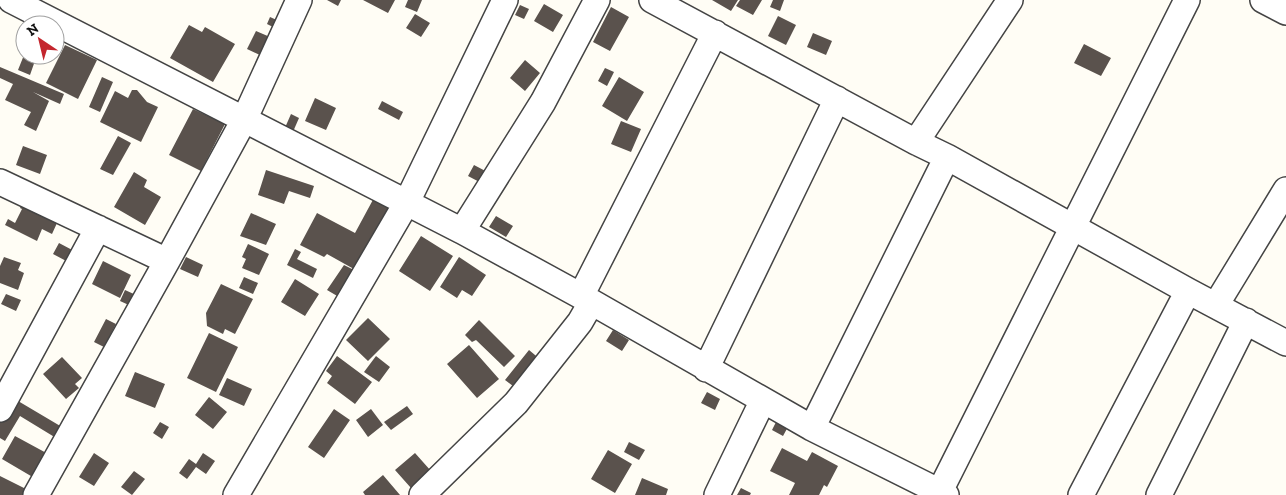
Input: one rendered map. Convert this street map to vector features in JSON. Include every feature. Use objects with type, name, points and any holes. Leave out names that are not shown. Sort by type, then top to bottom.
[{"type":"street","points":[[11,0],[462,231],[812,428],[941,494],[1187,0]]},
{"type":"street","points":[[46,492],[244,120],[299,0]]},
{"type":"street","points":[[236,495],[407,202],[505,0]]},
{"type":"street","points":[[462,231],[542,102],[597,0]]},
{"type":"street","points":[[652,0],[947,157],[1188,291],[1286,343]]},
{"type":"street","points":[[916,142],[1010,0]]},
{"type":"street","points":[[1263,0],[1286,12]]},
{"type":"street","points":[[422,495],[516,403],[580,322],[586,300],[715,33]]},
{"type":"street","points":[[706,369],[838,99]]},
{"type":"street","points":[[812,428],[947,157]]},
{"type":"street","points":[[0,182],[168,261]]},
{"type":"street","points":[[1216,305],[1286,190]]},
{"type":"street","points":[[0,408],[98,228]]},
{"type":"street","points":[[1081,495],[1188,291]]},
{"type":"street","points":[[1159,495],[1246,321]]},
{"type":"street","points":[[717,495],[763,400]]},
{"type":"building","points":[[327,0],[341,0],[338,6]]},
{"type":"building","points":[[363,0],[395,0],[388,13]]},
{"type":"building","points":[[408,0],[422,0],[417,12],[405,7]]},
{"type":"building","points":[[712,0],[738,0],[731,11]]},
{"type":"building","points":[[740,0],[762,0],[753,15],[736,6]]},
{"type":"building","points":[[773,0],[784,0],[780,11],[770,7]]},
{"type":"building","points":[[544,4],[563,15],[553,32],[534,21]]},
{"type":"building","points":[[520,5],[529,9],[524,19],[515,15]]},
{"type":"building","points":[[611,7],[629,17],[610,51],[593,42]]},
{"type":"building","points":[[415,14],[430,23],[421,37],[406,28]]},
{"type":"building","points":[[778,16],[796,25],[786,45],[768,36]]},
{"type":"building","points":[[270,17],[279,21],[275,28],[267,24]]},
{"type":"building","points":[[189,25],[202,32],[205,27],[235,44],[213,82],[170,58]]},
{"type":"building","points":[[256,31],[270,37],[262,56],[247,49]]},
{"type":"building","points":[[813,33],[832,41],[826,55],[807,47]]},
{"type":"building","points":[[1084,44],[1111,58],[1101,76],[1074,63]]},
{"type":"building","points":[[65,45],[97,60],[78,99],[46,83],[55,65],[65,65]]},
{"type":"building","points":[[525,60],[540,73],[525,91],[510,78]]},
{"type":"building","points":[[20,65],[34,65],[30,75],[18,70]]},
{"type":"building","points":[[0,67],[64,94],[60,104],[33,92],[49,101],[36,131],[24,125],[31,112],[5,100],[13,84],[0,78]]},
{"type":"building","points":[[605,68],[614,72],[607,86],[598,81]]},
{"type":"building","points":[[102,77],[113,82],[100,112],[89,107]]},
{"type":"building","points":[[619,77],[644,92],[627,121],[602,106]]},
{"type":"building","points":[[132,90],[137,90],[147,102],[158,107],[141,142],[100,122],[115,91],[128,98]]},
{"type":"building","points":[[315,98],[336,108],[326,130],[305,121]]},
{"type":"building","points":[[382,101],[403,112],[399,120],[378,109]]},
{"type":"building","points":[[193,109],[225,124],[201,171],[169,155]]},
{"type":"building","points":[[291,114],[299,118],[292,134],[284,130]]},
{"type":"building","points":[[621,121],[641,129],[631,152],[611,144]]},
{"type":"building","points":[[118,136],[131,143],[113,175],[100,169]]},
{"type":"building","points":[[23,146],[47,155],[40,174],[16,165]]},
{"type":"building","points":[[474,165],[493,175],[487,186],[468,176]]},
{"type":"building","points":[[266,170],[314,186],[310,198],[289,191],[284,204],[258,195]]},
{"type":"building","points":[[134,172],[147,180],[144,187],[161,197],[145,225],[114,207]]},
{"type":"building","points":[[375,196],[396,207],[361,273],[327,254],[324,257],[300,245],[317,213],[355,233]]},
{"type":"building","points":[[24,200],[57,223],[52,234],[42,229],[37,241],[5,225],[8,219],[15,223]]},
{"type":"building","points":[[251,213],[276,224],[266,245],[240,236]]},
{"type":"building","points":[[496,216],[513,226],[506,237],[489,227]]},
{"type":"building","points":[[421,236],[453,256],[430,291],[399,271]]},
{"type":"building","points":[[59,243],[76,252],[70,263],[53,254]]},
{"type":"building","points":[[248,244],[269,254],[259,275],[242,268],[246,259],[242,257]]},
{"type":"building","points":[[295,249],[301,252],[297,259],[317,269],[313,278],[287,265]]},
{"type":"building","points":[[4,257],[21,263],[18,270],[24,273],[18,290],[0,283],[0,266]]},
{"type":"building","points":[[186,257],[203,265],[198,277],[180,269]]},
{"type":"building","points":[[459,257],[486,275],[472,296],[462,290],[457,298],[440,287]]},
{"type":"building","points":[[103,261],[131,275],[120,298],[92,284]]},
{"type":"building","points":[[344,265],[360,273],[344,300],[327,290]]},
{"type":"building","points":[[244,277],[258,283],[253,294],[239,288]]},
{"type":"building","points":[[295,279],[319,294],[305,316],[281,302]]},
{"type":"building","points":[[221,284],[253,299],[235,334],[225,329],[223,334],[207,326],[206,313]]},
{"type":"building","points":[[125,290],[136,295],[131,306],[120,301]]},
{"type":"building","points":[[6,294],[21,300],[16,311],[1,304]]},
{"type":"building","points":[[368,318],[390,339],[368,361],[346,340]]},
{"type":"building","points":[[106,319],[116,324],[104,347],[94,342]]},
{"type":"building","points":[[479,320],[515,356],[504,367],[476,340],[472,342],[465,335]]},
{"type":"building","points":[[613,330],[629,340],[622,351],[606,341]]},
{"type":"building","points":[[209,333],[238,347],[216,392],[187,378]]},
{"type":"building","points":[[469,345],[499,379],[477,398],[447,364]]},
{"type":"building","points":[[529,350],[541,360],[517,389],[505,380]]},
{"type":"building","points":[[337,356],[372,382],[355,404],[327,383],[332,376],[326,371]]},
{"type":"building","points":[[376,356],[390,367],[379,382],[364,372]]},
{"type":"building","points":[[62,357],[82,378],[75,384],[79,388],[66,399],[43,374]]},
{"type":"building","points":[[135,372],[165,384],[155,408],[125,396]]},
{"type":"building","points":[[227,378],[252,389],[244,406],[219,395]]},
{"type":"building","points":[[707,392],[720,399],[715,410],[701,403]]},
{"type":"building","points":[[209,397],[227,412],[213,429],[195,415]]},
{"type":"building","points":[[13,398],[67,430],[61,441],[20,416],[5,441],[0,438],[0,419]]},
{"type":"building","points":[[407,406],[413,414],[391,430],[384,422]]},
{"type":"building","points":[[334,409],[350,420],[324,458],[308,447]]},
{"type":"building","points":[[371,409],[383,425],[368,437],[356,420]]},
{"type":"building","points":[[778,418],[789,425],[783,436],[772,430]]},
{"type":"building","points":[[160,422],[169,427],[162,439],[153,433]]},
{"type":"building","points":[[15,436],[50,455],[36,479],[2,459]]},
{"type":"building","points":[[629,442],[645,450],[639,460],[624,452]]},
{"type":"building","points":[[782,448],[807,461],[812,452],[838,466],[827,487],[824,485],[819,495],[789,495],[795,483],[770,471]]},
{"type":"building","points":[[608,450],[632,464],[615,493],[591,479]]},
{"type":"building","points":[[94,453],[109,463],[94,486],[79,477]]},
{"type":"building","points":[[203,453],[215,461],[206,474],[196,467],[187,479],[179,473],[189,459],[196,464]]},
{"type":"building","points":[[415,453],[431,471],[411,488],[395,470]]},
{"type":"building","points":[[134,471],[145,479],[132,495],[121,487]]},
{"type":"building","points":[[383,475],[400,495],[365,495],[363,492]]},
{"type":"building","points":[[0,476],[28,490],[26,495],[0,495]]},
{"type":"building","points":[[642,478],[668,489],[666,495],[635,495]]},
{"type":"building","points":[[741,488],[751,493],[750,495],[737,495]]}]
